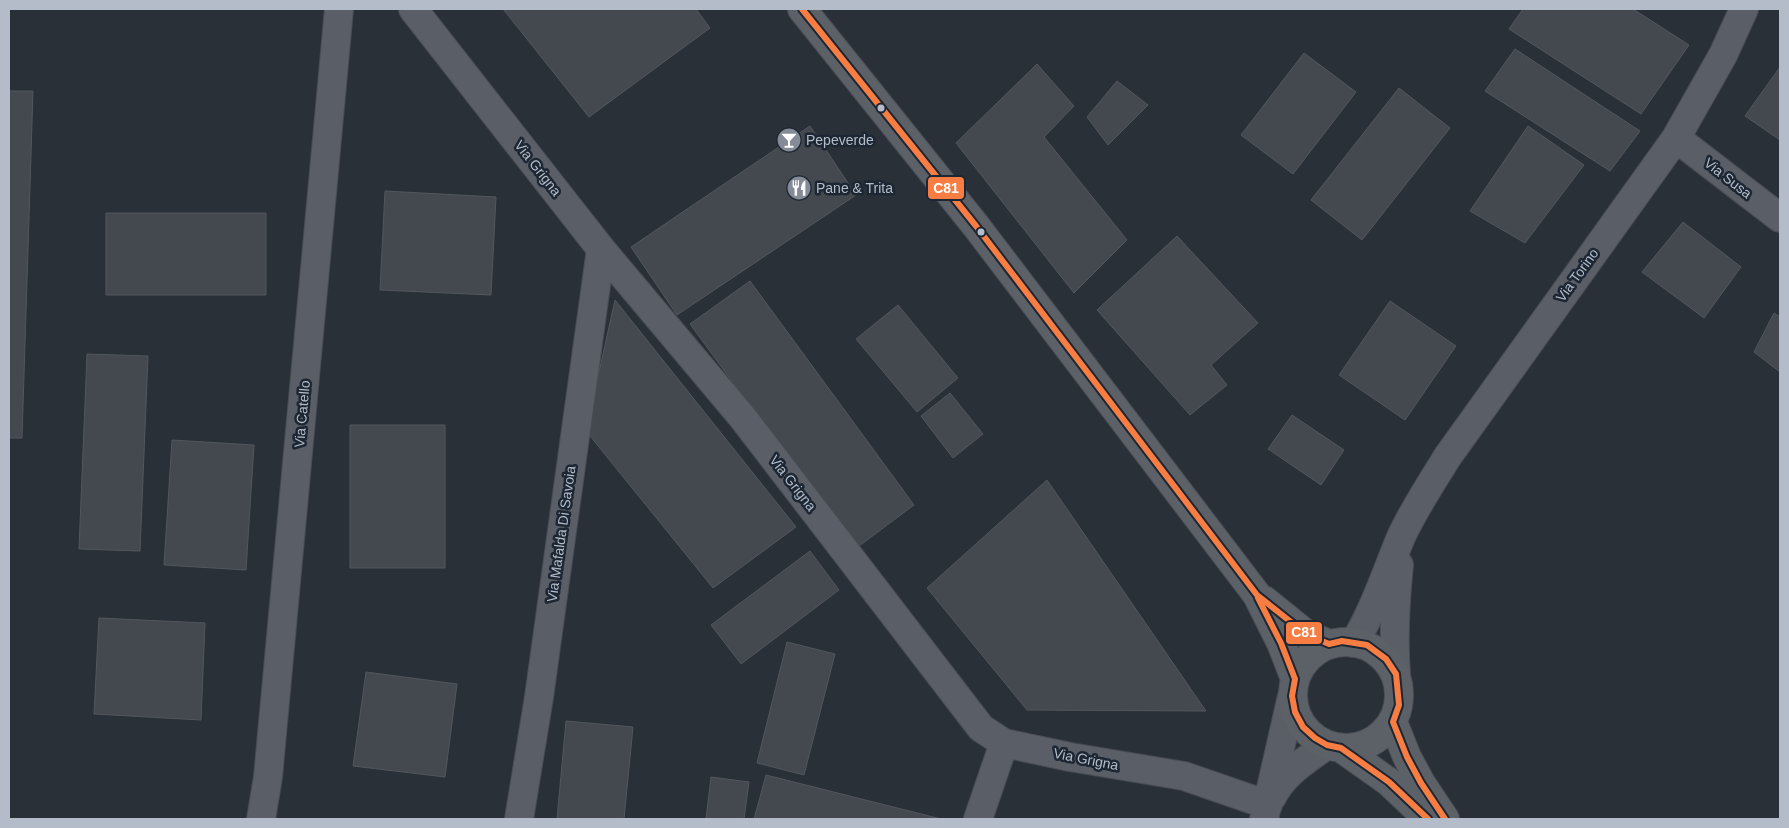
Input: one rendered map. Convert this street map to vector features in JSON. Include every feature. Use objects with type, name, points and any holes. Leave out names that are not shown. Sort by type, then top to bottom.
[{"type":"main road","points":[[802,9],[976,226],[1257,595],[1281,643],[1293,687],[1295,712],[1302,727],[1315,738],[1334,746],[1389,782],[1428,819]]},
{"type":"main road","points":[[1257,595],[1306,634],[1341,644],[1367,645],[1386,659],[1396,674],[1399,705],[1393,722],[1381,736],[1367,744],[1334,746]]},
{"type":"main road","points":[[1293,687],[1301,666],[1313,652],[1341,644]]},
{"type":"main road","points":[[1393,722],[1421,783],[1445,819]]},
{"type":"street","name":"Via Catello","points":[[261,819],[269,767],[339,9]]},
{"type":"street","name":"Via Grigna","points":[[413,9],[601,249],[743,418],[981,728],[1004,743],[1184,776],[1266,812]]},
{"type":"street","name":"Via Torino","points":[[1341,644],[1367,622],[1402,536],[1421,497],[1448,456],[1676,138],[1723,55],[1744,9]]},
{"type":"street","name":"Via Susa","points":[[1676,138],[1780,218]]},
{"type":"street","name":"Via Mafalda Di Savoia","points":[[519,819],[539,698],[601,249]]},
{"type":"street","name":"Via Torino","points":[[1396,674],[1394,611],[1402,536]]},
{"type":"street","points":[[1266,812],[1293,687]]},
{"type":"street","points":[[978,819],[1004,743]]},
{"type":"street","points":[[1266,812],[1276,788],[1291,772],[1334,746]]},
{"type":"building","points":[[503,9],[696,9],[710,28],[589,117]]},
{"type":"building","points":[[1523,9],[1633,9],[1689,45],[1641,114],[1509,29]]},
{"type":"building","points":[[1515,49],[1640,131],[1610,171],[1485,91]]},
{"type":"building","points":[[1304,53],[1356,92],[1293,174],[1241,135]]},
{"type":"building","points":[[1037,64],[1074,106],[1044,137],[1127,240],[1074,293],[956,143]]},
{"type":"building","points":[[1780,67],[1780,140],[1745,116]]},
{"type":"building","points":[[1117,81],[1148,105],[1108,145],[1087,117]]},
{"type":"building","points":[[1399,88],[1450,128],[1362,240],[1311,200]]},
{"type":"building","points":[[9,91],[33,91],[22,438],[9,438]]},
{"type":"building","points":[[810,126],[856,195],[677,315],[631,247]]},
{"type":"building","points":[[1528,126],[1584,165],[1525,243],[1470,211]]},
{"type":"building","points":[[385,191],[496,197],[491,295],[380,290]]},
{"type":"building","points":[[106,213],[266,213],[266,295],[106,295]]},
{"type":"building","points":[[1683,222],[1741,267],[1704,318],[1642,272]]},
{"type":"building","points":[[1177,236],[1258,323],[1211,365],[1227,385],[1190,415],[1097,310]]},
{"type":"building","points":[[750,281],[914,505],[855,549],[690,324]]},
{"type":"building","points":[[615,300],[796,527],[713,588],[586,431]]},
{"type":"building","points":[[1390,301],[1456,346],[1405,420],[1339,375]]},
{"type":"building","points":[[898,305],[958,378],[917,412],[856,339]]},
{"type":"building","points":[[1774,313],[1780,317],[1780,372],[1754,352]]},
{"type":"building","points":[[87,354],[148,356],[140,551],[79,549]]},
{"type":"building","points":[[950,393],[983,434],[953,458],[921,416]]},
{"type":"building","points":[[1292,415],[1344,450],[1321,485],[1268,449]]},
{"type":"building","points":[[350,425],[445,425],[445,568],[350,568]]},
{"type":"building","points":[[172,440],[254,445],[246,570],[164,565]]},
{"type":"building","points":[[1047,480],[1206,711],[1027,710],[927,588]]},
{"type":"building","points":[[810,551],[839,590],[741,664],[711,625]]},
{"type":"building","points":[[99,618],[205,623],[201,720],[94,714]]},
{"type":"building","points":[[787,642],[835,654],[804,775],[757,763]]},
{"type":"building","points":[[366,672],[457,684],[445,777],[353,766]]},
{"type":"building","points":[[566,721],[633,727],[624,819],[557,819]]},
{"type":"building","points":[[766,775],[941,819],[754,819]]},
{"type":"building","points":[[711,777],[749,782],[744,819],[706,819]]},
{"type":"transit line","name":"C81","points":[[802,9],[976,226],[1257,595],[1306,634],[1329,644],[1342,641],[1367,645],[1386,659],[1396,674],[1399,705],[1393,722],[1407,757],[1421,783],[1445,819]]},
{"type":"transit line","name":"C81","points":[[1258,598],[1281,643],[1295,679],[1292,696],[1295,712],[1303,727],[1315,738],[1327,745],[1341,748],[1389,782],[1428,819]]},
{"type":"place","name":"Pepeverde","points":[[789,140]]},
{"type":"place","name":"Pane & Trita","points":[[799,188]]}]
